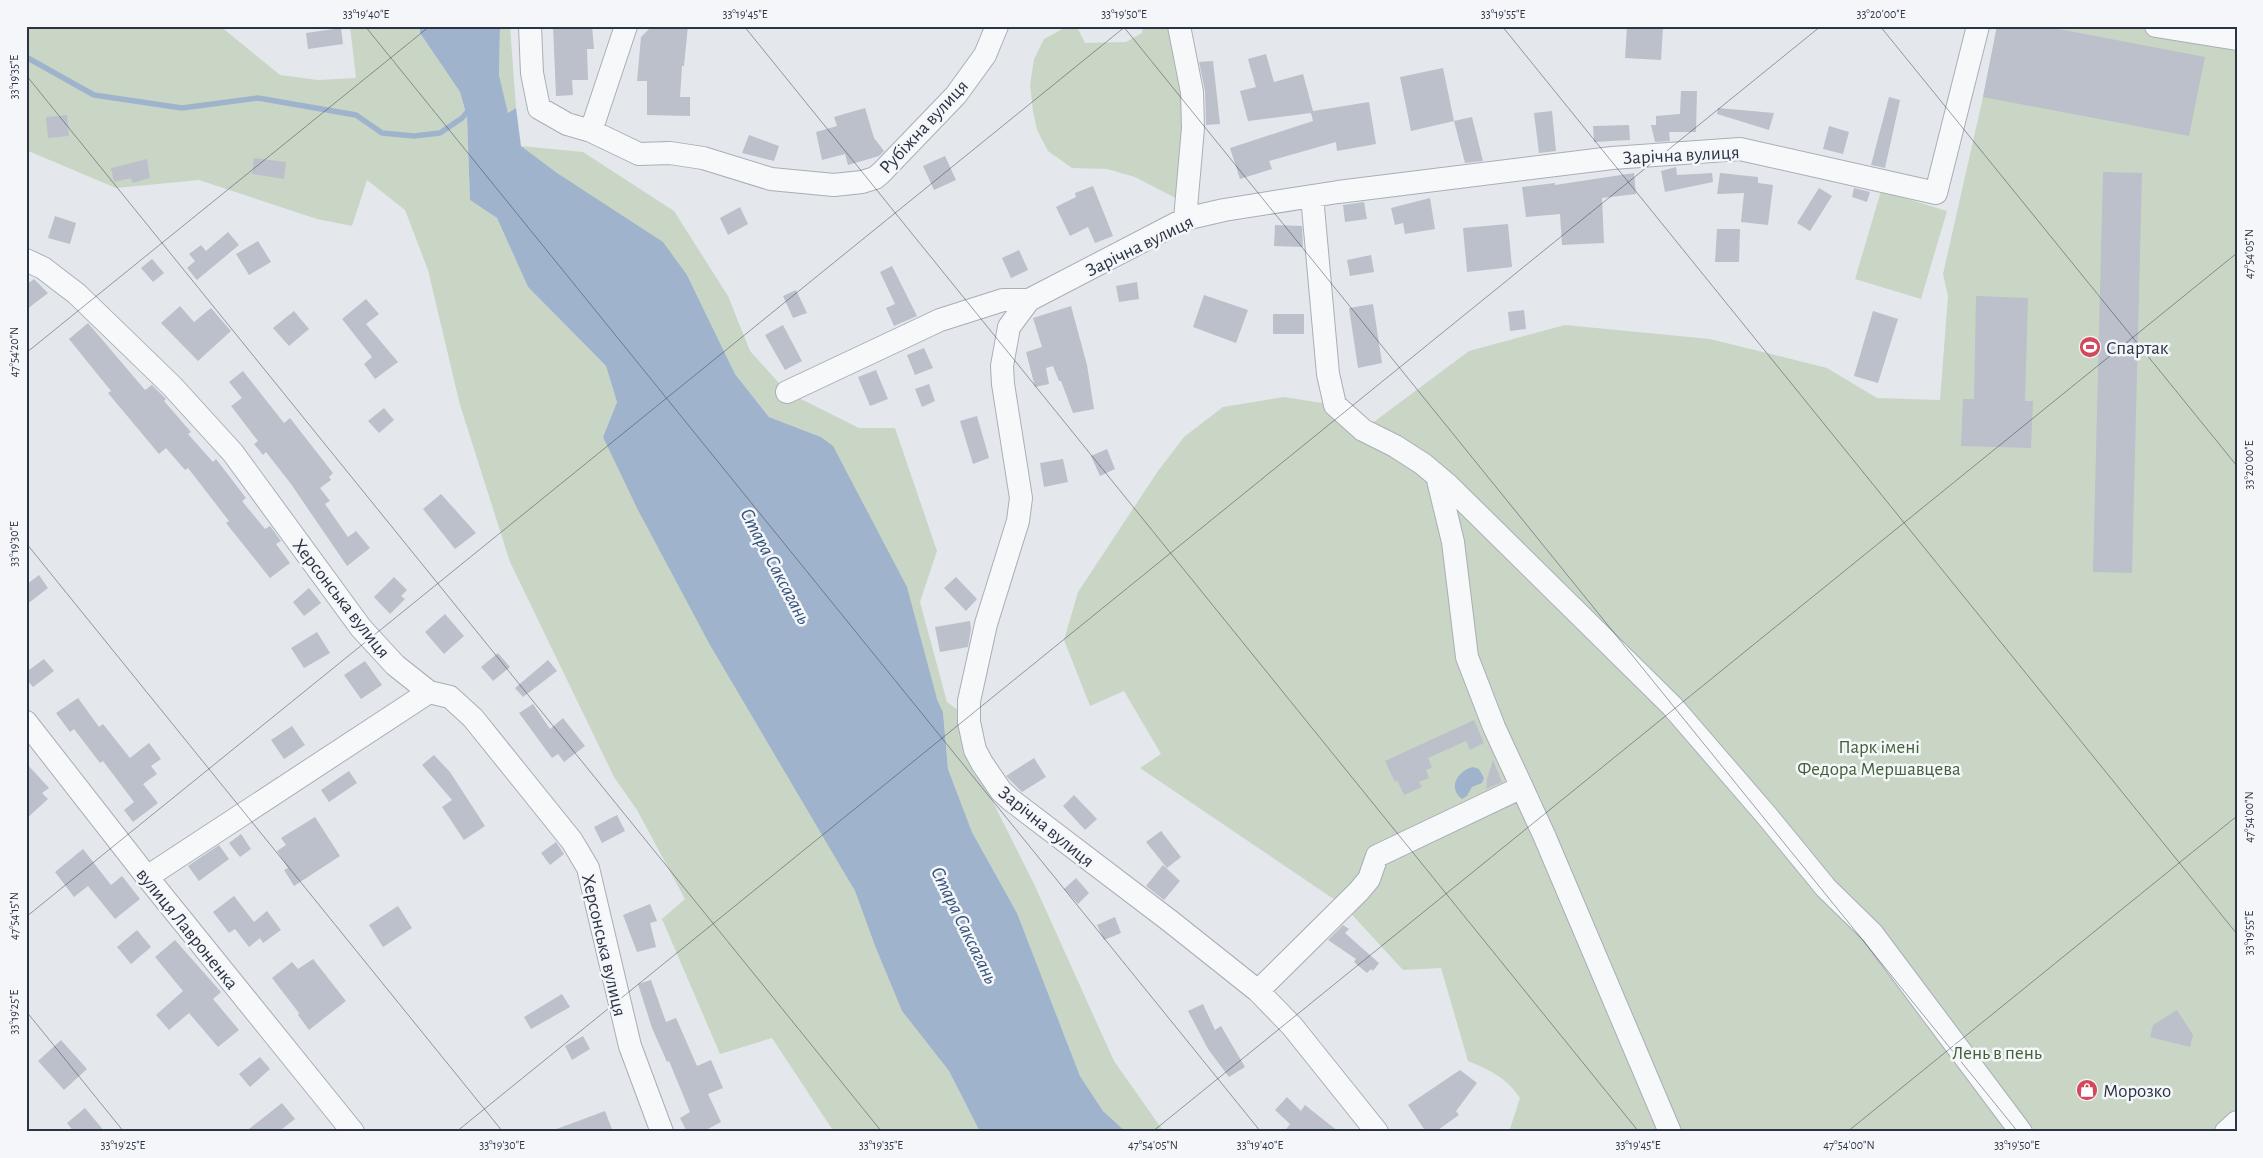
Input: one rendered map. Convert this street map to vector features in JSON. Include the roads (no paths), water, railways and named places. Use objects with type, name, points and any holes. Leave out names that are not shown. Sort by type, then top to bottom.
[{"type":"street","name":"Рубіжна вулиця","points":[[530,26],[532,73],[539,108],[567,124],[590,131],[639,154],[670,153],[703,158],[771,179],[834,185],[875,178],[892,163],[956,95],[985,55],[997,26]]},
{"type":"street","points":[[1180,26],[1192,92],[1193,128],[1185,220]]},
{"type":"street","name":"Зарічна вулиця","points":[[1377,1132],[1292,1026],[1258,991],[1170,921],[1011,800],[992,780],[975,750],[969,722],[969,701],[986,624],[1018,521],[1021,498],[1002,366],[1009,327],[1029,300],[1185,220],[1224,210],[1312,196],[1612,158],[1740,149],[1936,192],[1978,26]]},
{"type":"street","points":[[2156,26],[2237,39]]},
{"type":"street","points":[[590,131],[624,29]]},
{"type":"street","points":[[1312,196],[1328,374],[1335,405],[1363,430],[1395,446],[1437,476],[1672,706],[1826,888],[1872,933],[2021,1132]]},
{"type":"street","name":"Херсонська вулиця","points":[[26,260],[44,268],[77,294],[172,386],[233,453],[362,628],[395,665],[429,692],[450,697],[472,718],[572,841],[588,868],[606,939],[615,992],[630,1046],[662,1132]]},
{"type":"street","name":"Зарічна вулиця","points":[[787,392],[940,320],[1003,300],[1029,300]]},
{"type":"street","points":[[1437,476],[1454,542],[1468,658],[1494,727],[1544,835],[1670,1132]]},
{"type":"street","points":[[147,876],[429,692]]},
{"type":"street","name":"вулиця Лавроненка","points":[[30,734],[147,876],[258,1016],[333,1104],[353,1132]]},
{"type":"street","points":[[1258,991],[1359,891],[1369,879],[1377,856],[1522,787]]},
{"type":"street","points":[[2226,1132],[2237,1122]]},
{"type":"water","name":"Стара Саксагань","points":[[420,26],[500,26],[499,75],[508,113],[516,108],[521,146],[557,173],[663,242],[687,275],[735,374],[769,417],[821,437],[833,446],[907,587],[937,699],[943,712],[948,769],[972,832],[1017,913],[1080,1076],[1103,1111],[1126,1132],[980,1132],[949,1071],[902,1011],[855,891],[710,645],[638,510],[603,437],[617,402],[606,366],[528,287],[497,218],[470,200],[467,117],[460,92],[420,33]]},
{"type":"water","points":[[1473,767],[1479,769],[1484,778],[1482,783],[1472,787],[1467,796],[1462,799],[1455,790],[1456,780],[1463,772]]},
{"type":"waterway","points":[[26,57],[94,95],[182,108],[258,98],[356,115],[382,133],[414,136],[440,133],[462,118],[470,109]]},
{"type":"place","name":"Спартак","points":[[2090,347]]},
{"type":"place","name":"Морозко","points":[[2087,1090]]},
{"type":"park label","name":"Парк імені Федора Мершавцева","points":[[1879,757]]},
{"type":"park label","name":"Лень в пень","points":[[1997,1052]]}]
